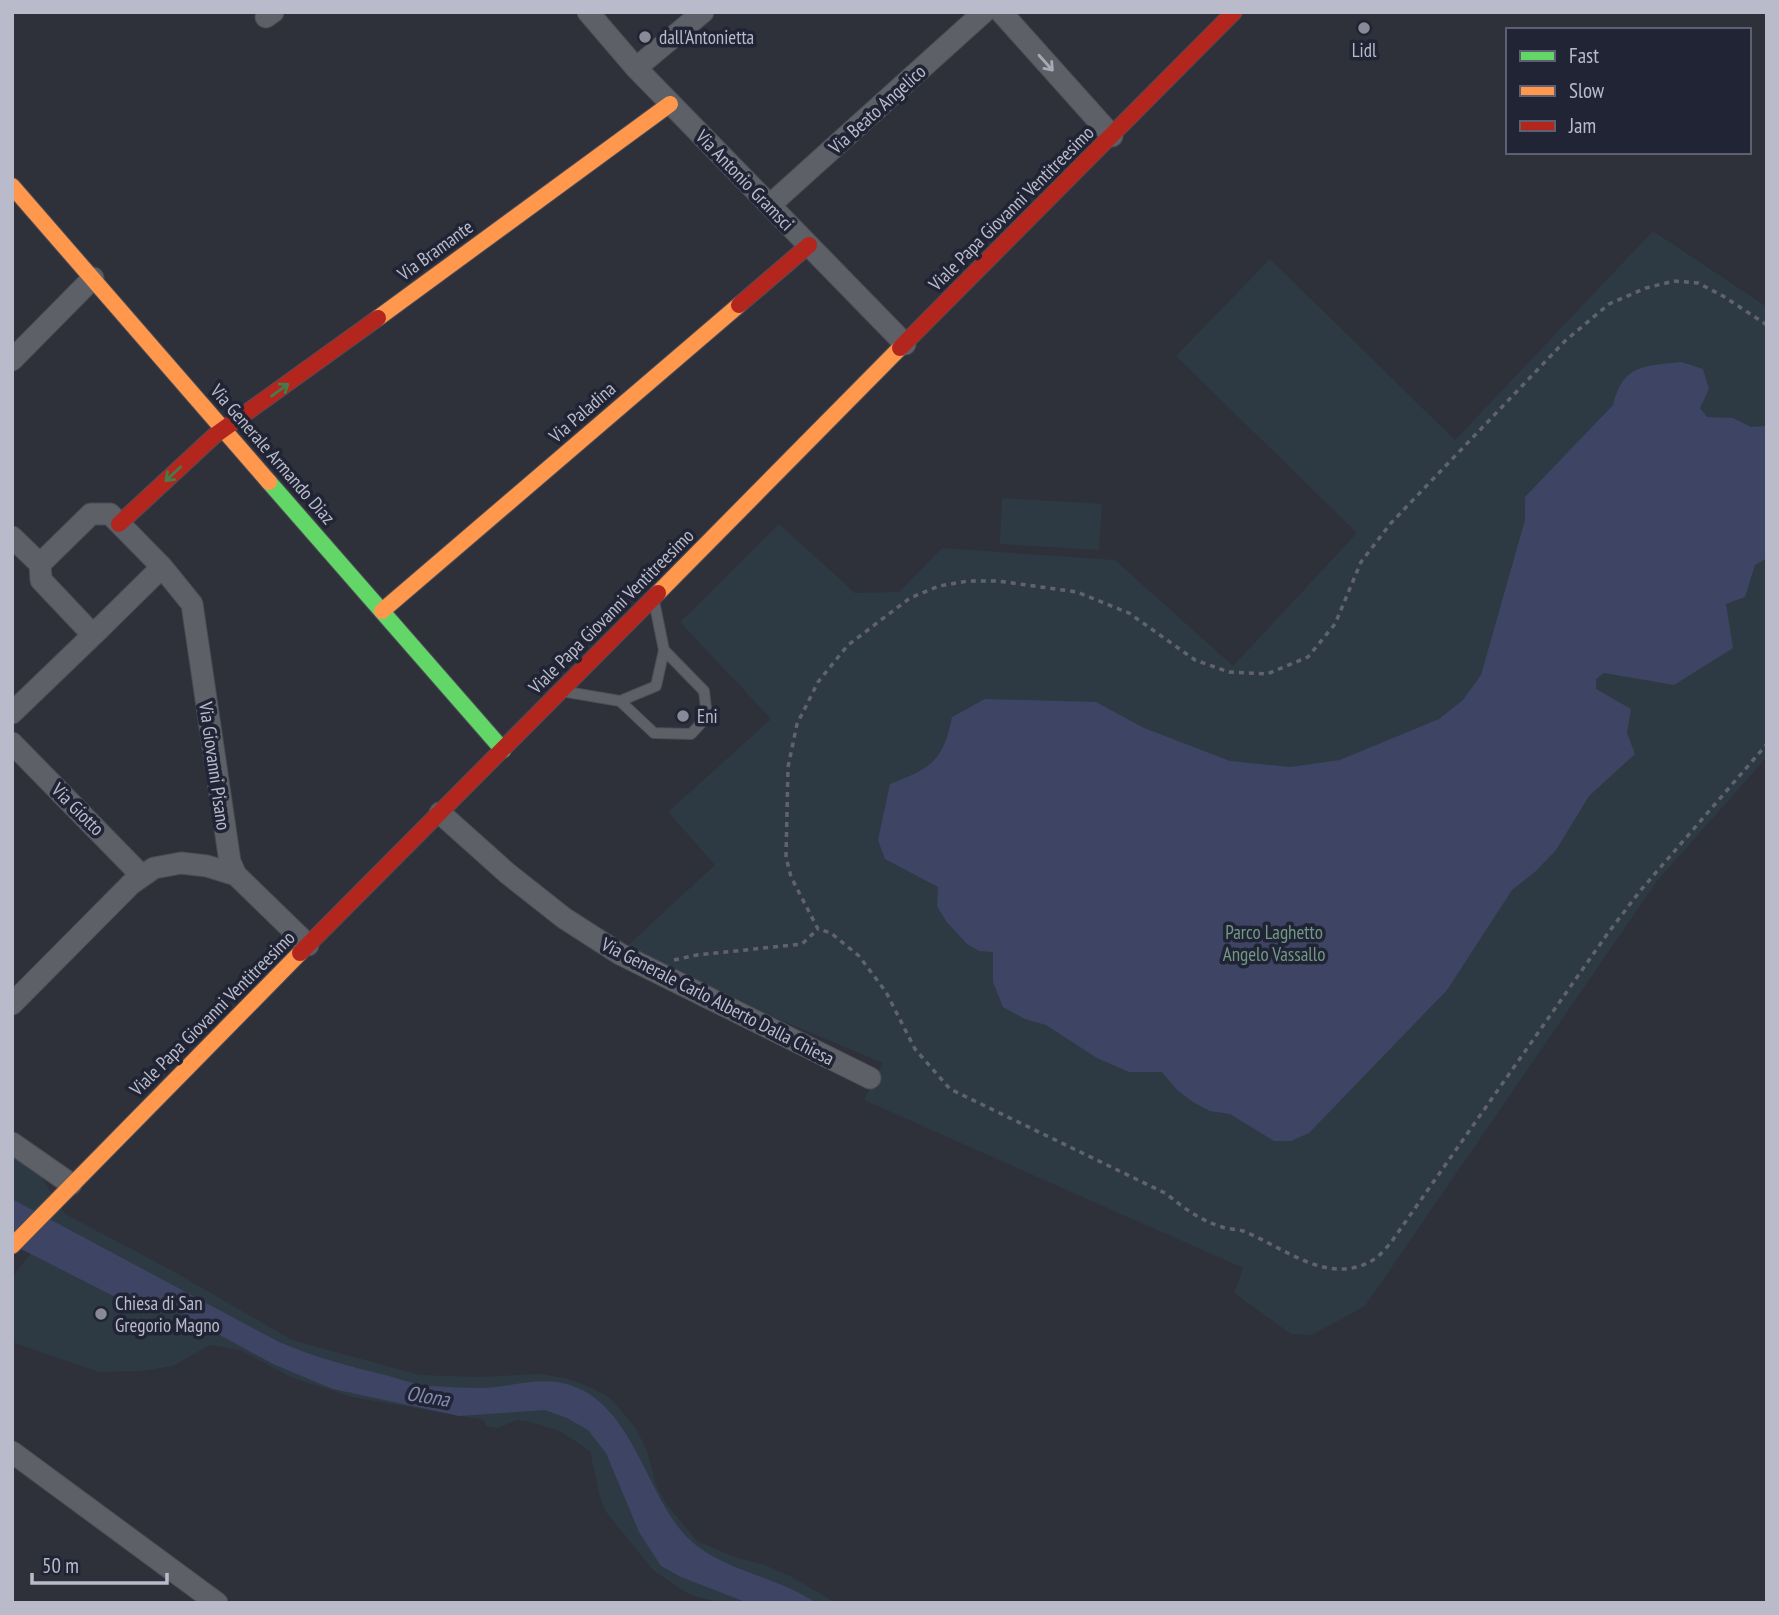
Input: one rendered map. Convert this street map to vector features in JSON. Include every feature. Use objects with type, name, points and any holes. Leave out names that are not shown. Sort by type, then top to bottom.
[{"type":"street","name":"Via Antonio Gramsci","points":[[589,12],[636,68],[905,344]]},
{"type":"street","points":[[636,68],[703,12]]},
{"type":"street","name":"Via Beato Angelico","points":[[770,205],[984,12]]},
{"type":"street","points":[[1001,12],[1112,136]]},
{"type":"street","name":"Viale Papa Giovanni Ventitreesimo","points":[[14,1242],[1230,14]]},
{"type":"street","name":"Via Bramante","points":[[119,524],[214,436],[670,103]]},
{"type":"street","name":"Via Generale Armando Diaz","points":[[12,186],[503,750]]},
{"type":"street","name":"Via Paladina","points":[[383,611],[809,245]]},
{"type":"street","points":[[12,360],[93,278]]},
{"type":"street","points":[[40,564],[91,514],[110,514],[119,524]]},
{"type":"street","name":"Via Giovanni Pisano","points":[[119,524],[162,567],[192,604],[227,849],[236,875],[308,946]]},
{"type":"street","points":[[12,537],[40,564],[41,580],[93,635]]},
{"type":"street","points":[[12,713],[162,567]]},
{"type":"street","name":"Via Giotto","points":[[12,743],[142,876]]},
{"type":"street","name":"Via Generale Carlo Alberto Dalla Chiesa","points":[[440,813],[507,873],[564,918],[620,954],[870,1078]]},
{"type":"street","points":[[14,1000],[142,876],[154,868],[181,863],[207,866],[236,875]]},
{"type":"street","points":[[12,1143],[71,1184]]},
{"type":"street","points":[[12,1452],[217,1603]]},
{"type":"lane","points":[[561,691],[620,701],[656,686],[664,650],[653,598]]},
{"type":"lane","points":[[620,701],[654,733],[691,734],[707,718],[704,691],[664,650]]},
{"type":"path","points":[[1767,325],[1698,283],[1674,281],[1646,288],[1609,304],[1565,341],[1391,523],[1361,562],[1335,624],[1308,657],[1267,674],[1229,672],[1195,660],[1129,613],[1077,592],[998,581],[968,581],[939,586],[910,598],[848,645],[818,682],[797,724],[788,767],[786,857],[791,877],[818,929],[831,933],[859,956],[886,992],[915,1049],[950,1089],[1167,1194],[1188,1212],[1222,1228],[1242,1231],[1294,1258],[1318,1266],[1347,1269],[1374,1260],[1392,1241],[1608,933],[1640,891],[1767,744]]},
{"type":"path","points":[[656,972],[675,959],[802,944],[818,929]]},
{"type":"green space","name":"Parco Laghetto Angelo Vassallo","points":[[1653,231],[1767,307],[1767,757],[1657,881],[1365,1306],[1312,1335],[1291,1334],[1234,1293],[1243,1268],[864,1100],[883,1063],[778,1019],[627,946],[715,865],[668,812],[771,719],[680,622],[779,524],[855,593],[899,592],[942,548],[1115,560],[1233,666],[1357,533],[1176,356],[1270,259],[1455,440]]},
{"type":"green space","points":[[1002,498],[1102,504],[1099,550],[1000,544]]},
{"type":"green space","points":[[12,1154],[41,1173],[65,1214],[171,1270],[292,1340],[420,1375],[478,1377],[539,1374],[566,1378],[592,1388],[610,1398],[635,1427],[647,1451],[656,1485],[667,1505],[697,1541],[792,1577],[836,1603],[726,1603],[685,1592],[654,1571],[606,1512],[590,1451],[560,1431],[517,1420],[498,1428],[486,1426],[484,1420],[352,1397],[293,1378],[240,1350],[210,1345],[173,1366],[141,1371],[99,1372],[12,1342],[12,1277],[40,1242],[35,1245],[12,1237]]},
{"type":"water","points":[[1681,362],[1703,369],[1709,389],[1700,408],[1707,417],[1733,418],[1751,427],[1767,426],[1767,558],[1755,565],[1745,597],[1726,604],[1733,648],[1674,685],[1604,673],[1596,679],[1596,689],[1631,709],[1627,733],[1635,754],[1589,796],[1556,850],[1512,890],[1447,990],[1309,1133],[1291,1141],[1274,1141],[1230,1114],[1210,1111],[1193,1102],[1177,1090],[1162,1072],[1129,1072],[1097,1058],[1046,1025],[1025,1019],[1003,1007],[993,982],[993,952],[979,951],[967,944],[946,921],[937,906],[938,887],[885,859],[878,840],[890,784],[916,773],[933,761],[944,744],[952,717],[985,699],[1096,702],[1144,728],[1230,761],[1290,767],[1340,760],[1439,719],[1463,700],[1481,675],[1525,520],[1525,497],[1613,405],[1617,392],[1629,374],[1646,367]]},
{"type":"water","points":[[12,1199],[279,1342],[318,1357],[425,1385],[484,1388],[543,1381],[578,1388],[596,1399],[624,1431],[667,1511],[693,1542],[726,1563],[799,1593],[816,1603],[748,1603],[681,1577],[661,1566],[639,1532],[606,1453],[588,1430],[567,1418],[545,1410],[459,1416],[333,1389],[273,1364],[90,1264],[12,1226]]},
{"type":"waterway","name":"Olona","points":[[12,1226],[144,1293]]},
{"type":"traffic: fast","points":[[269,482],[503,750]]},
{"type":"traffic: slow","points":[[378,318],[670,104]]},
{"type":"traffic: slow","points":[[12,186],[269,482]]},
{"type":"traffic: slow","points":[[382,611],[739,305]]},
{"type":"traffic: slow","points":[[658,593],[900,348]]},
{"type":"traffic: slow","points":[[12,1246],[300,953]]},
{"type":"traffic: jam","points":[[900,348],[1234,12]]},
{"type":"traffic: jam","points":[[739,305],[809,245]]},
{"type":"traffic: jam","points":[[119,524],[214,436],[378,318]]},
{"type":"traffic: jam","points":[[300,953],[658,593]]},
{"type":"place","name":"Lidl","points":[[1364,28]]},
{"type":"place","name":"dall'Antonietta","points":[[645,37]]},
{"type":"place","name":"Eni","points":[[683,716]]},
{"type":"place","name":"Chiesa di San Gregorio Magno","points":[[101,1314]]}]
